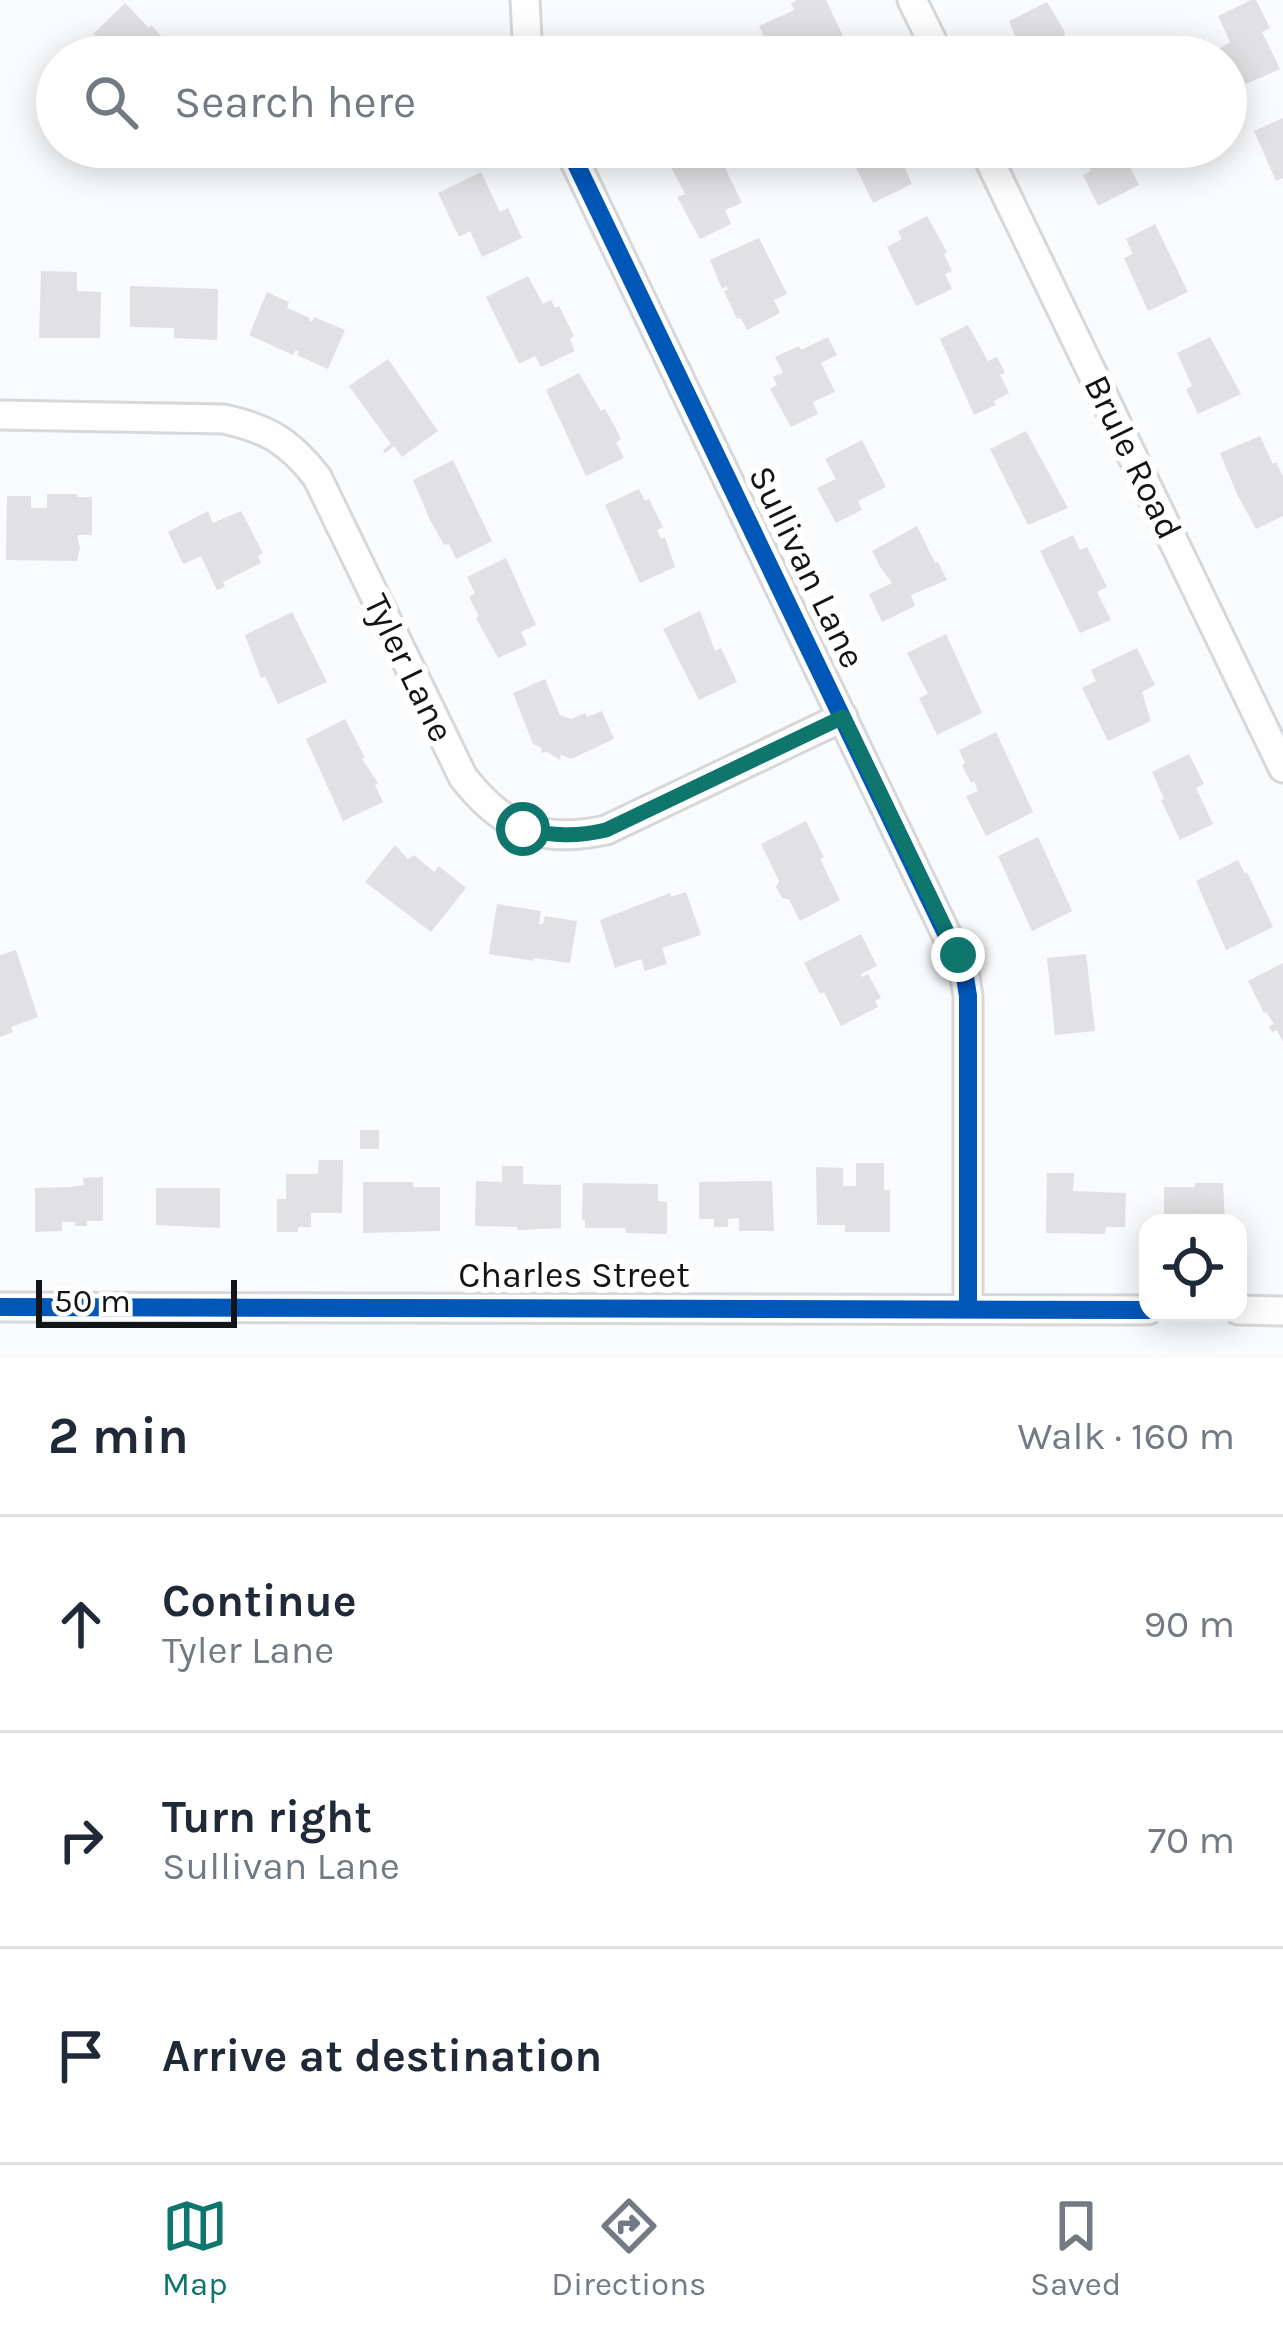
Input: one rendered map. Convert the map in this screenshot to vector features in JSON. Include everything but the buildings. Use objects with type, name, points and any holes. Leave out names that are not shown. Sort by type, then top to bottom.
[{"type":"street","points":[[525,0],[527,36]]},
{"type":"street","points":[[912,0],[930,36]]},
{"type":"street","name":"Sullivan Lane","points":[[578,168],[964,971],[968,996],[968,1310]]},
{"type":"street","name":"Brule Road","points":[[993,168],[1283,768]]},
{"type":"street","name":"Tyler Lane","points":[[0,415],[224,418],[256,426],[289,446],[316,477],[463,777],[481,801],[523,829],[565,836],[606,830],[843,717]]},
{"type":"street","name":"Charles Street","points":[[0,1307],[1139,1310]]},
{"type":"street","points":[[1247,1310],[1283,1311]]},
{"type":"cycle path","points":[[578,168],[964,971],[968,996],[968,1309]]},
{"type":"cycle path","points":[[0,1307],[1139,1310]]},
{"type":"route","points":[[523,829],[552,836],[606,830],[843,717],[958,955]]}]
